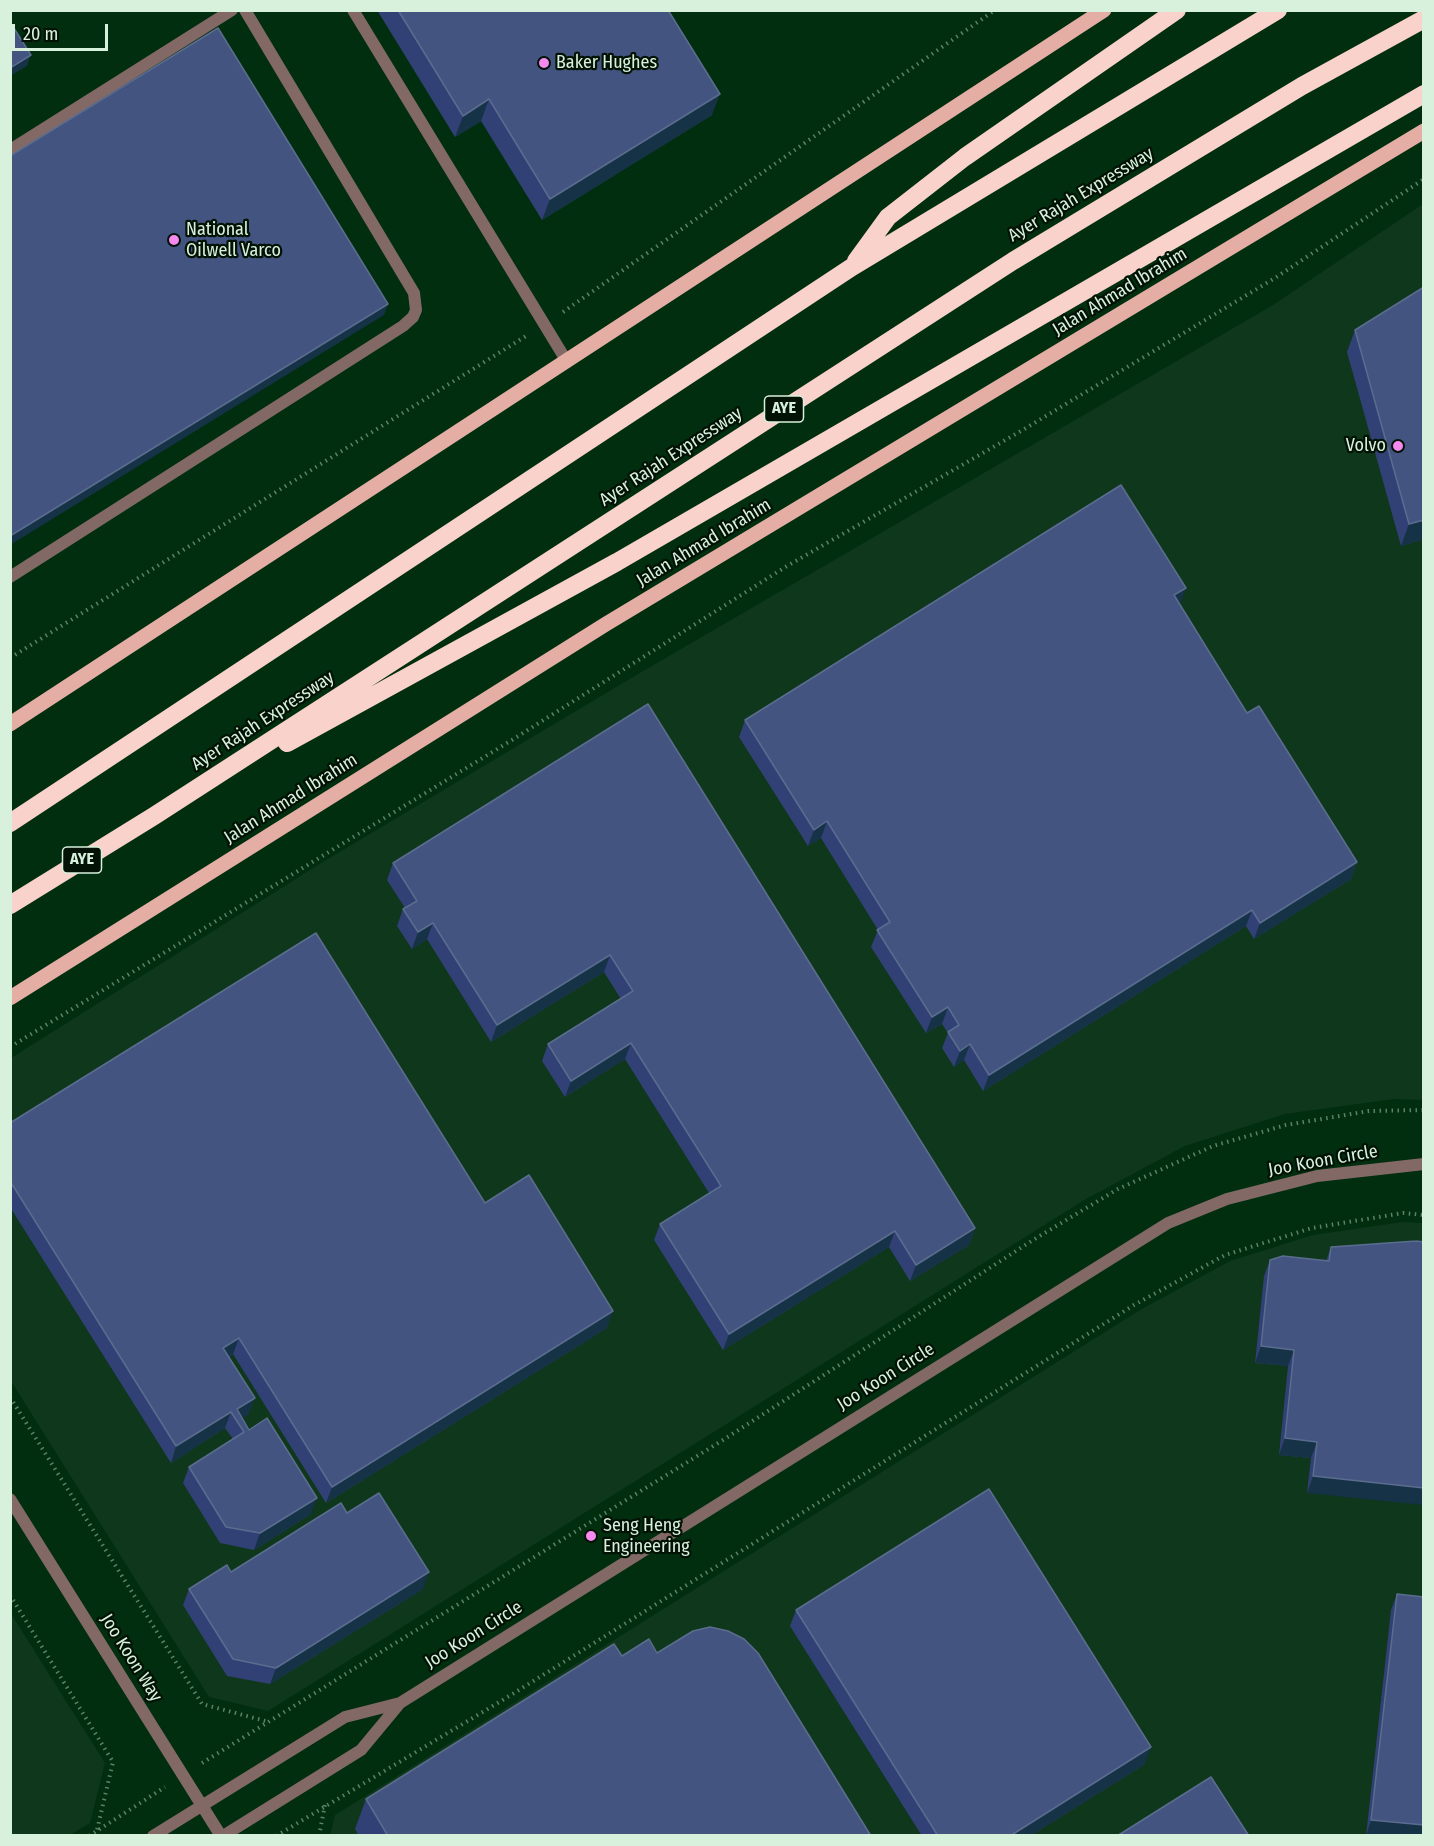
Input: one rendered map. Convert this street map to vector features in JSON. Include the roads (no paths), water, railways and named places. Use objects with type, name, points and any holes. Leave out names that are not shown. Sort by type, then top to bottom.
[{"type":"highway","points":[[852,267],[888,217],[965,157],[1177,10]]},
{"type":"highway","points":[[10,823],[852,267],[1278,10]]},
{"type":"highway","name":"Ayer Rajah Expressway","points":[[10,905],[154,816],[1013,261],[1302,86],[1424,19]]},
{"type":"highway","points":[[154,816],[617,562],[1424,94]]},
{"type":"main road","points":[[10,724],[1104,10]]},
{"type":"main road","name":"Jalan Ahmad Ibrahim","points":[[10,998],[606,624],[1424,131]]},
{"type":"street","points":[[10,150],[232,10]]},
{"type":"street","points":[[10,577],[413,317],[416,310],[414,292],[245,10]]},
{"type":"street","points":[[353,10],[566,360]]},
{"type":"street","name":"Joo Koon Circle","points":[[153,1836],[345,1717],[400,1703],[1168,1223],[1227,1198],[1317,1176],[1424,1164]]},
{"type":"street","name":"Joo Koon Way","points":[[10,1499],[222,1836]]},
{"type":"street","name":"Joo Koon Circle","points":[[222,1836],[361,1750],[400,1703]]},
{"type":"place","name":"Baker Hughes","points":[[544,63]]},
{"type":"place","name":"National Oilwell Varco","points":[[174,240]]},
{"type":"place","name":"Volvo","points":[[1398,446]]},
{"type":"place","name":"Seng Heng Engineering","points":[[591,1536]]}]
